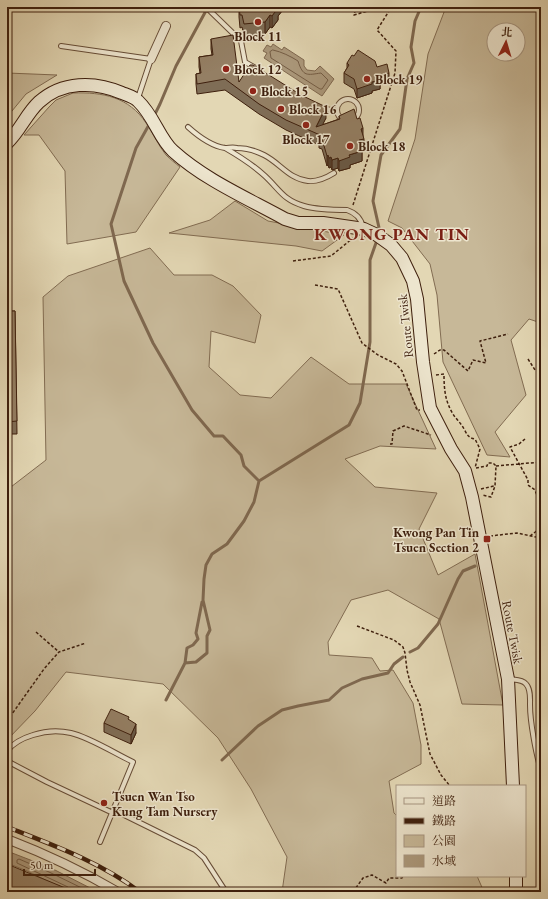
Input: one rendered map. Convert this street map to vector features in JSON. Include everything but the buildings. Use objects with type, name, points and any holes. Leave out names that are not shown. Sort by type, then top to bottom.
[{"type":"main road","name":"Route Twisk","points":[[7,143],[34,107],[45,97],[72,85],[106,87],[137,100],[148,112],[172,149],[199,172],[285,219],[298,222],[323,223],[364,229],[391,245],[402,258],[413,280],[417,299],[423,362],[430,408],[446,441],[465,471],[471,492],[508,679],[513,785]]},
{"type":"main road","points":[[516,877],[516,892]]},
{"type":"street","points":[[151,59],[166,26]]},
{"type":"street","points":[[7,839],[78,869],[118,892]]},
{"type":"lane","points":[[206,7],[241,42],[245,62],[257,70]]},
{"type":"lane","points":[[61,46],[151,59],[137,100]]},
{"type":"lane","points":[[319,107],[336,111],[343,120],[350,120],[357,116],[359,109],[356,102],[345,99],[338,103],[336,111]]},
{"type":"lane","points":[[188,127],[199,137],[225,148],[246,161],[266,176],[282,195],[292,201],[316,209],[351,211],[361,220],[364,229]]},
{"type":"lane","points":[[225,148],[252,150],[264,155],[297,178],[310,181],[323,180],[334,173]]},
{"type":"lane","points":[[508,679],[521,681],[528,686],[530,716],[541,770]]},
{"type":"lane","points":[[7,751],[18,741],[42,732],[55,731],[71,733],[133,762],[100,842]]},
{"type":"lane","points":[[7,761],[47,782],[195,850],[204,858],[226,892]]},
{"type":"path","points":[[351,211],[395,73],[396,51],[377,30],[389,11],[378,8],[354,15],[356,7]]},
{"type":"path","points":[[293,262],[331,256],[364,229]]},
{"type":"path","points":[[315,285],[338,289],[362,343],[378,356],[396,364],[402,371],[417,410],[430,408]]},
{"type":"path","points":[[423,362],[433,361],[434,353],[444,350],[468,371],[473,360],[486,362],[480,341],[508,334]]},
{"type":"path","points":[[528,359],[535,370],[541,369]]},
{"type":"path","points":[[426,376],[444,374],[446,401],[453,414],[465,430],[466,434],[472,439],[475,439],[480,448],[475,468]]},
{"type":"path","points":[[390,444],[392,444],[393,431],[404,426],[446,441]]},
{"type":"path","points":[[525,439],[519,444],[510,448],[528,480],[528,485],[535,490],[538,498],[541,500]]},
{"type":"path","points":[[487,466],[488,463],[493,463],[496,466],[541,462]]},
{"type":"path","points":[[491,497],[495,486],[496,466]]},
{"type":"path","points":[[471,492],[495,486]]},
{"type":"path","points":[[530,536],[541,526]]},
{"type":"path","points":[[480,538],[493,535],[517,533],[536,537]]},
{"type":"path","points":[[357,626],[394,640],[403,647],[410,682],[420,706],[430,754],[440,774],[449,785]]},
{"type":"path","points":[[36,632],[59,652]]},
{"type":"path","points":[[7,721],[44,669],[59,652],[86,643]]},
{"type":"path","points":[[353,892],[363,878],[372,875],[386,883],[389,878],[402,877]]},
{"type":"green space","points":[[446,7],[536,7],[541,11],[541,323],[529,319],[511,340],[526,395],[495,432],[510,457],[487,455],[443,362],[437,295],[430,264],[402,228],[388,221],[415,139],[428,54]]},
{"type":"green space","points":[[7,73],[57,75],[26,94],[7,117]]},
{"type":"green space","points":[[73,93],[105,95],[132,107],[146,123],[166,155],[180,167],[136,232],[67,244],[65,171],[39,135],[24,135],[56,100]]},
{"type":"green space","points":[[235,201],[268,221],[344,235],[322,251],[296,246],[169,233],[210,220]]},
{"type":"green space","points":[[150,248],[174,275],[212,275],[233,286],[261,315],[255,343],[211,331],[209,367],[240,395],[271,398],[311,357],[349,384],[406,384],[436,449],[380,446],[345,459],[375,487],[437,493],[419,529],[438,575],[475,554],[503,705],[462,704],[439,619],[388,590],[351,600],[328,642],[329,655],[372,658],[380,671],[393,670],[413,703],[421,745],[421,764],[389,781],[394,813],[396,815],[396,877],[477,877],[484,892],[282,892],[287,857],[251,789],[218,738],[163,684],[66,672],[35,711],[7,740],[7,490],[46,460],[43,297],[68,276]]},
{"type":"water","points":[[273,44],[282,50],[284,47],[304,60],[304,66],[307,70],[315,71],[320,66],[334,79],[322,96],[264,58],[267,53],[263,51],[267,45],[271,47]]},
{"type":"water","points":[[7,851],[51,868],[98,892],[70,892],[7,863]]},
{"type":"waterway","points":[[154,116],[176,66],[208,7]]},
{"type":"waterway","points":[[380,232],[373,201],[381,155],[400,129],[407,79],[414,63],[411,47],[415,21],[421,7]]},
{"type":"waterway","points":[[150,123],[136,148],[111,224],[124,281],[153,343],[192,410],[214,436],[223,436],[241,455],[244,466],[259,481]]},
{"type":"waterway","points":[[166,700],[185,663],[196,662],[207,653],[207,636],[210,630],[203,600],[206,565],[212,554],[227,544],[244,521],[254,502],[259,481],[349,425],[360,403],[370,342],[370,260],[377,240]]},
{"type":"waterway","points":[[410,652],[418,648],[438,624],[463,571],[475,566]]},
{"type":"waterway","points":[[185,663],[187,648],[193,645],[198,639],[196,633],[202,602]]},
{"type":"waterway","points":[[222,760],[258,726],[282,710],[329,700],[342,688],[362,679],[388,673],[394,664],[403,657]]},
{"type":"railway","points":[[7,827],[76,855],[125,881],[140,892]]},
{"type":"place","name":"Block 11","points":[[258,22]]},
{"type":"place","name":"Block 12","points":[[226,69]]},
{"type":"place","name":"Block 19","points":[[367,79]]},
{"type":"place","name":"Block 15","points":[[253,91]]},
{"type":"place","name":"Block 16","points":[[281,109]]},
{"type":"place","name":"Block 17","points":[[306,125]]},
{"type":"place","name":"Block 18","points":[[350,146]]},
{"type":"place","name":"Kwong Pan Tin Tsuen Section 2","points":[[487,539]]},
{"type":"place","name":"Tsuen Wan Tso Kung Tam Nursery","points":[[104,803]]},
{"type":"district","name":"KWONG PAN TIN","points":[[392,234]]}]
